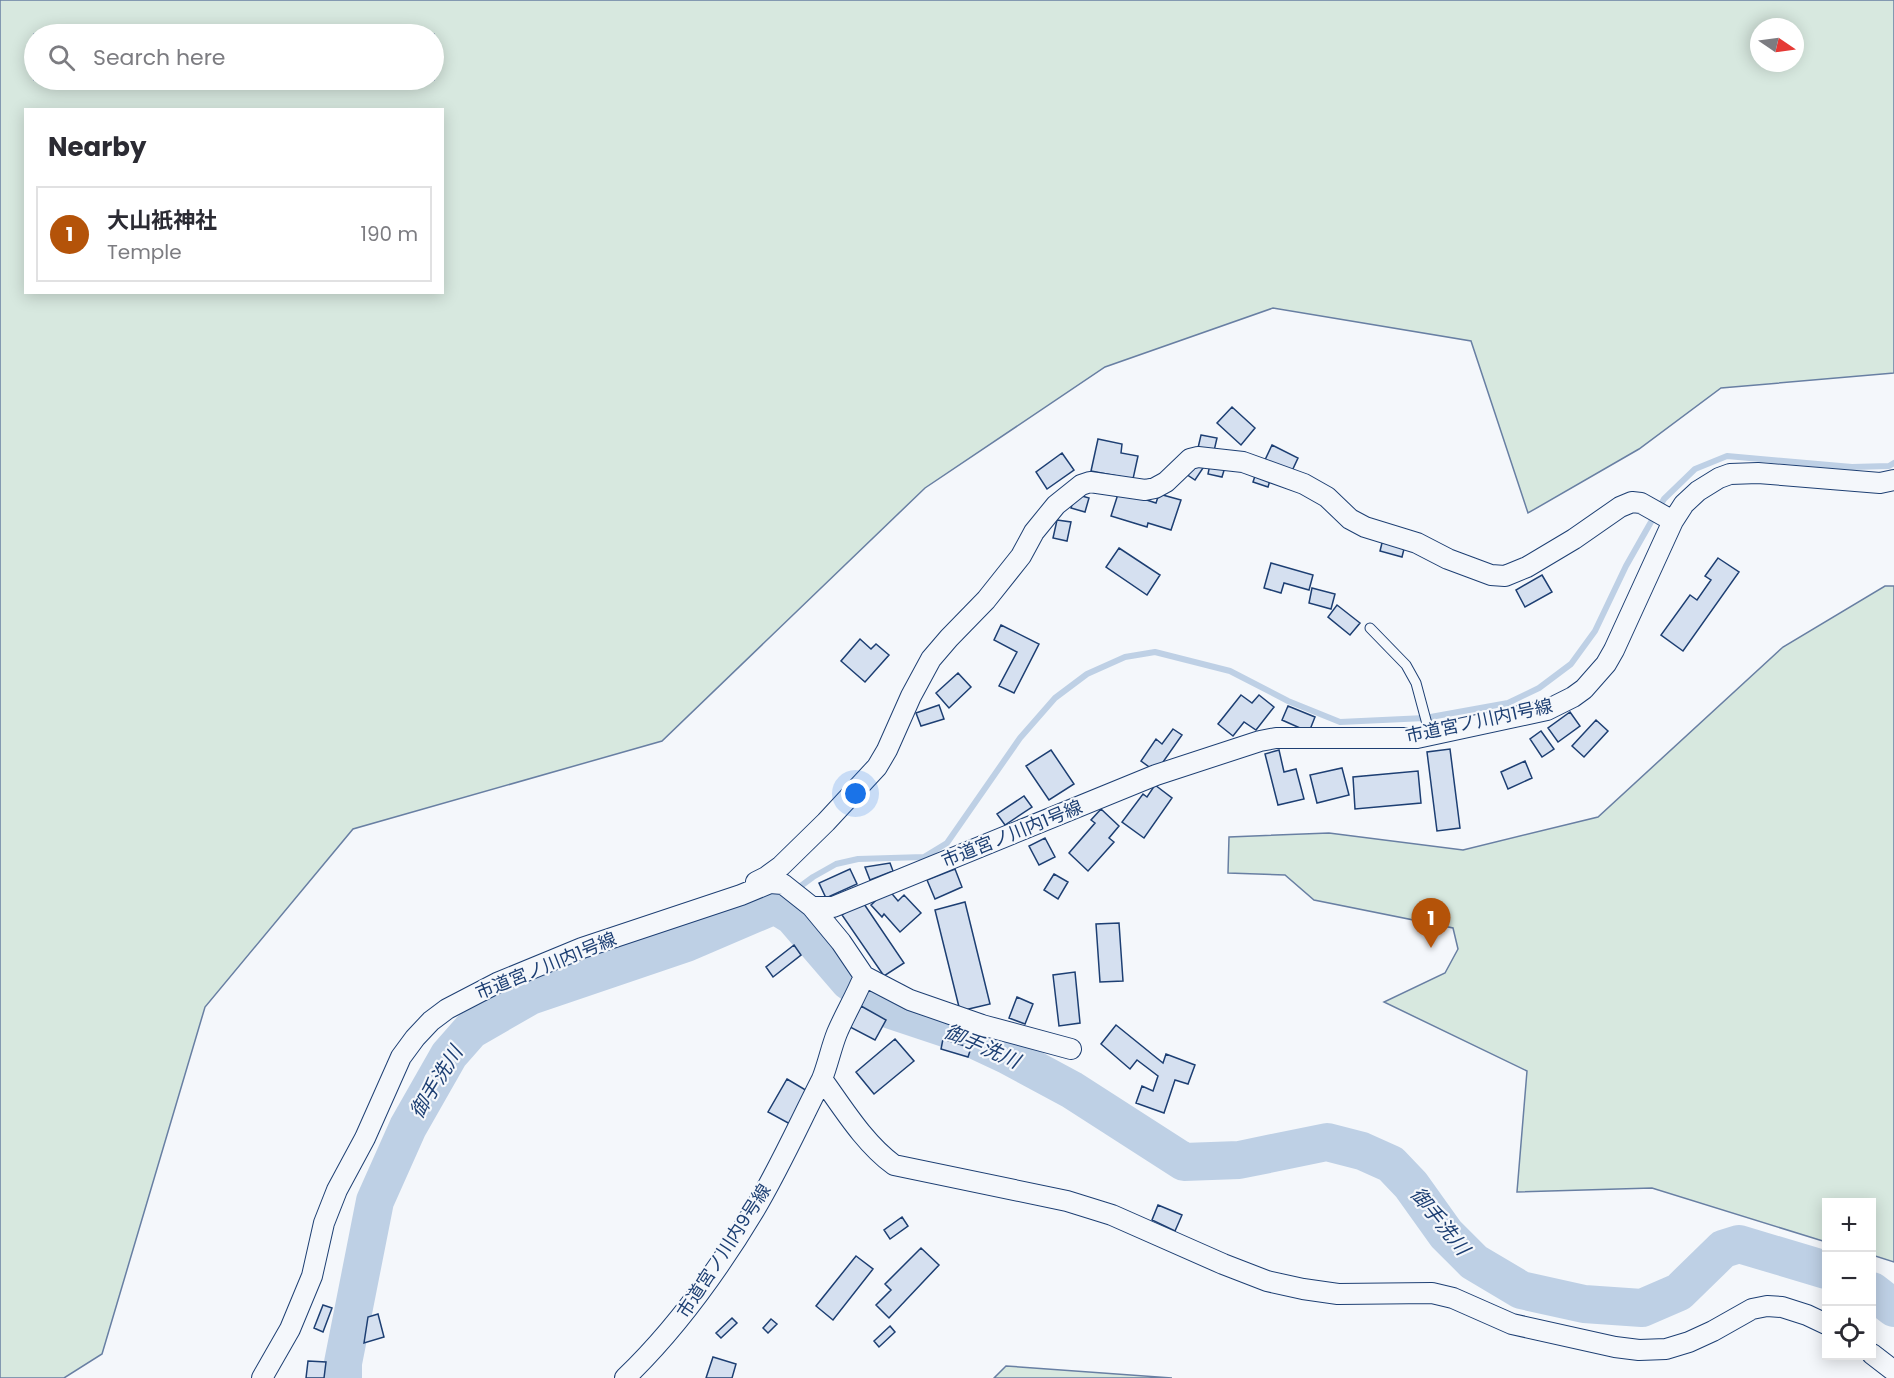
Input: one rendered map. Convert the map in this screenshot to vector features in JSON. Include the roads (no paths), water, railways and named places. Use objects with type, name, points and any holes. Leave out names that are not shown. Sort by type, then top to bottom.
[{"type":"street","points":[[720,902],[774,872],[866,781],[887,750],[911,696],[931,659],[986,600],[1021,556],[1034,532],[1056,505],[1081,485],[1090,482],[1145,490],[1166,482],[1190,459],[1198,457],[1243,462],[1304,484],[1327,497],[1350,519],[1365,527],[1417,543],[1448,559],[1498,576],[1505,576],[1546,557],[1620,507],[1632,502],[1641,503],[1664,515]]},
{"type":"street","name":"市道宮ノ川内1号線","points":[[262,1378],[290,1329],[312,1276],[324,1223],[337,1190],[365,1138],[401,1057],[431,1021],[447,1009],[497,984],[582,948],[770,884],[780,883],[809,904],[833,907],[1156,775],[1260,741],[1276,738],[1398,739],[1429,731],[1547,710],[1573,697],[1606,664],[1614,650],[1664,515],[1684,504],[1698,491],[1730,474],[1758,473],[1880,483],[1894,480]]},
{"type":"street","points":[[809,904],[841,942],[860,984],[982,1025],[1071,1049]]},
{"type":"street","name":"市道宮ノ川内9号線","points":[[625,1378],[677,1323],[736,1239],[766,1188],[822,1079],[829,1063],[835,1037],[860,984]]},
{"type":"street","points":[[822,1079],[870,1143],[894,1165],[1067,1201],[1112,1215],[1223,1264],[1303,1290],[1338,1294],[1432,1293],[1453,1298],[1512,1324],[1615,1347],[1639,1350],[1666,1349],[1689,1342],[1752,1310],[1767,1306],[1782,1306],[1822,1322]]},
{"type":"street","points":[[1876,1357],[1894,1371]]},
{"type":"lane","points":[[1370,628],[1406,665],[1416,683],[1429,731]]},
{"type":"waterway","points":[[775,905],[813,877],[836,864],[858,859],[924,857],[947,843],[1020,738],[1055,698],[1087,674],[1125,657],[1155,652],[1230,671],[1288,701],[1340,722],[1425,718],[1508,703],[1539,688],[1571,664],[1595,631],[1626,566],[1664,499],[1695,469],[1727,456],[1852,467],[1889,466],[1894,463]]},
{"type":"waterway","name":"御手洗川","points":[[343,1378],[343,1363],[375,1201],[408,1127],[449,1055],[471,1030],[530,996],[686,943],[775,905],[793,916],[849,981],[891,1010],[960,1033],[1007,1055],[1072,1090],[1184,1162],[1239,1160],[1327,1142],[1362,1151],[1391,1164],[1411,1185],[1446,1234],[1474,1262],[1521,1290],[1584,1304],[1642,1308],[1679,1292],[1723,1249],[1739,1244],[1822,1269]]},
{"type":"waterway","name":"御手洗川","points":[[1876,1294],[1894,1308]]},
{"type":"place","name":"大山衹神社","points":[[1431,948]]}]
